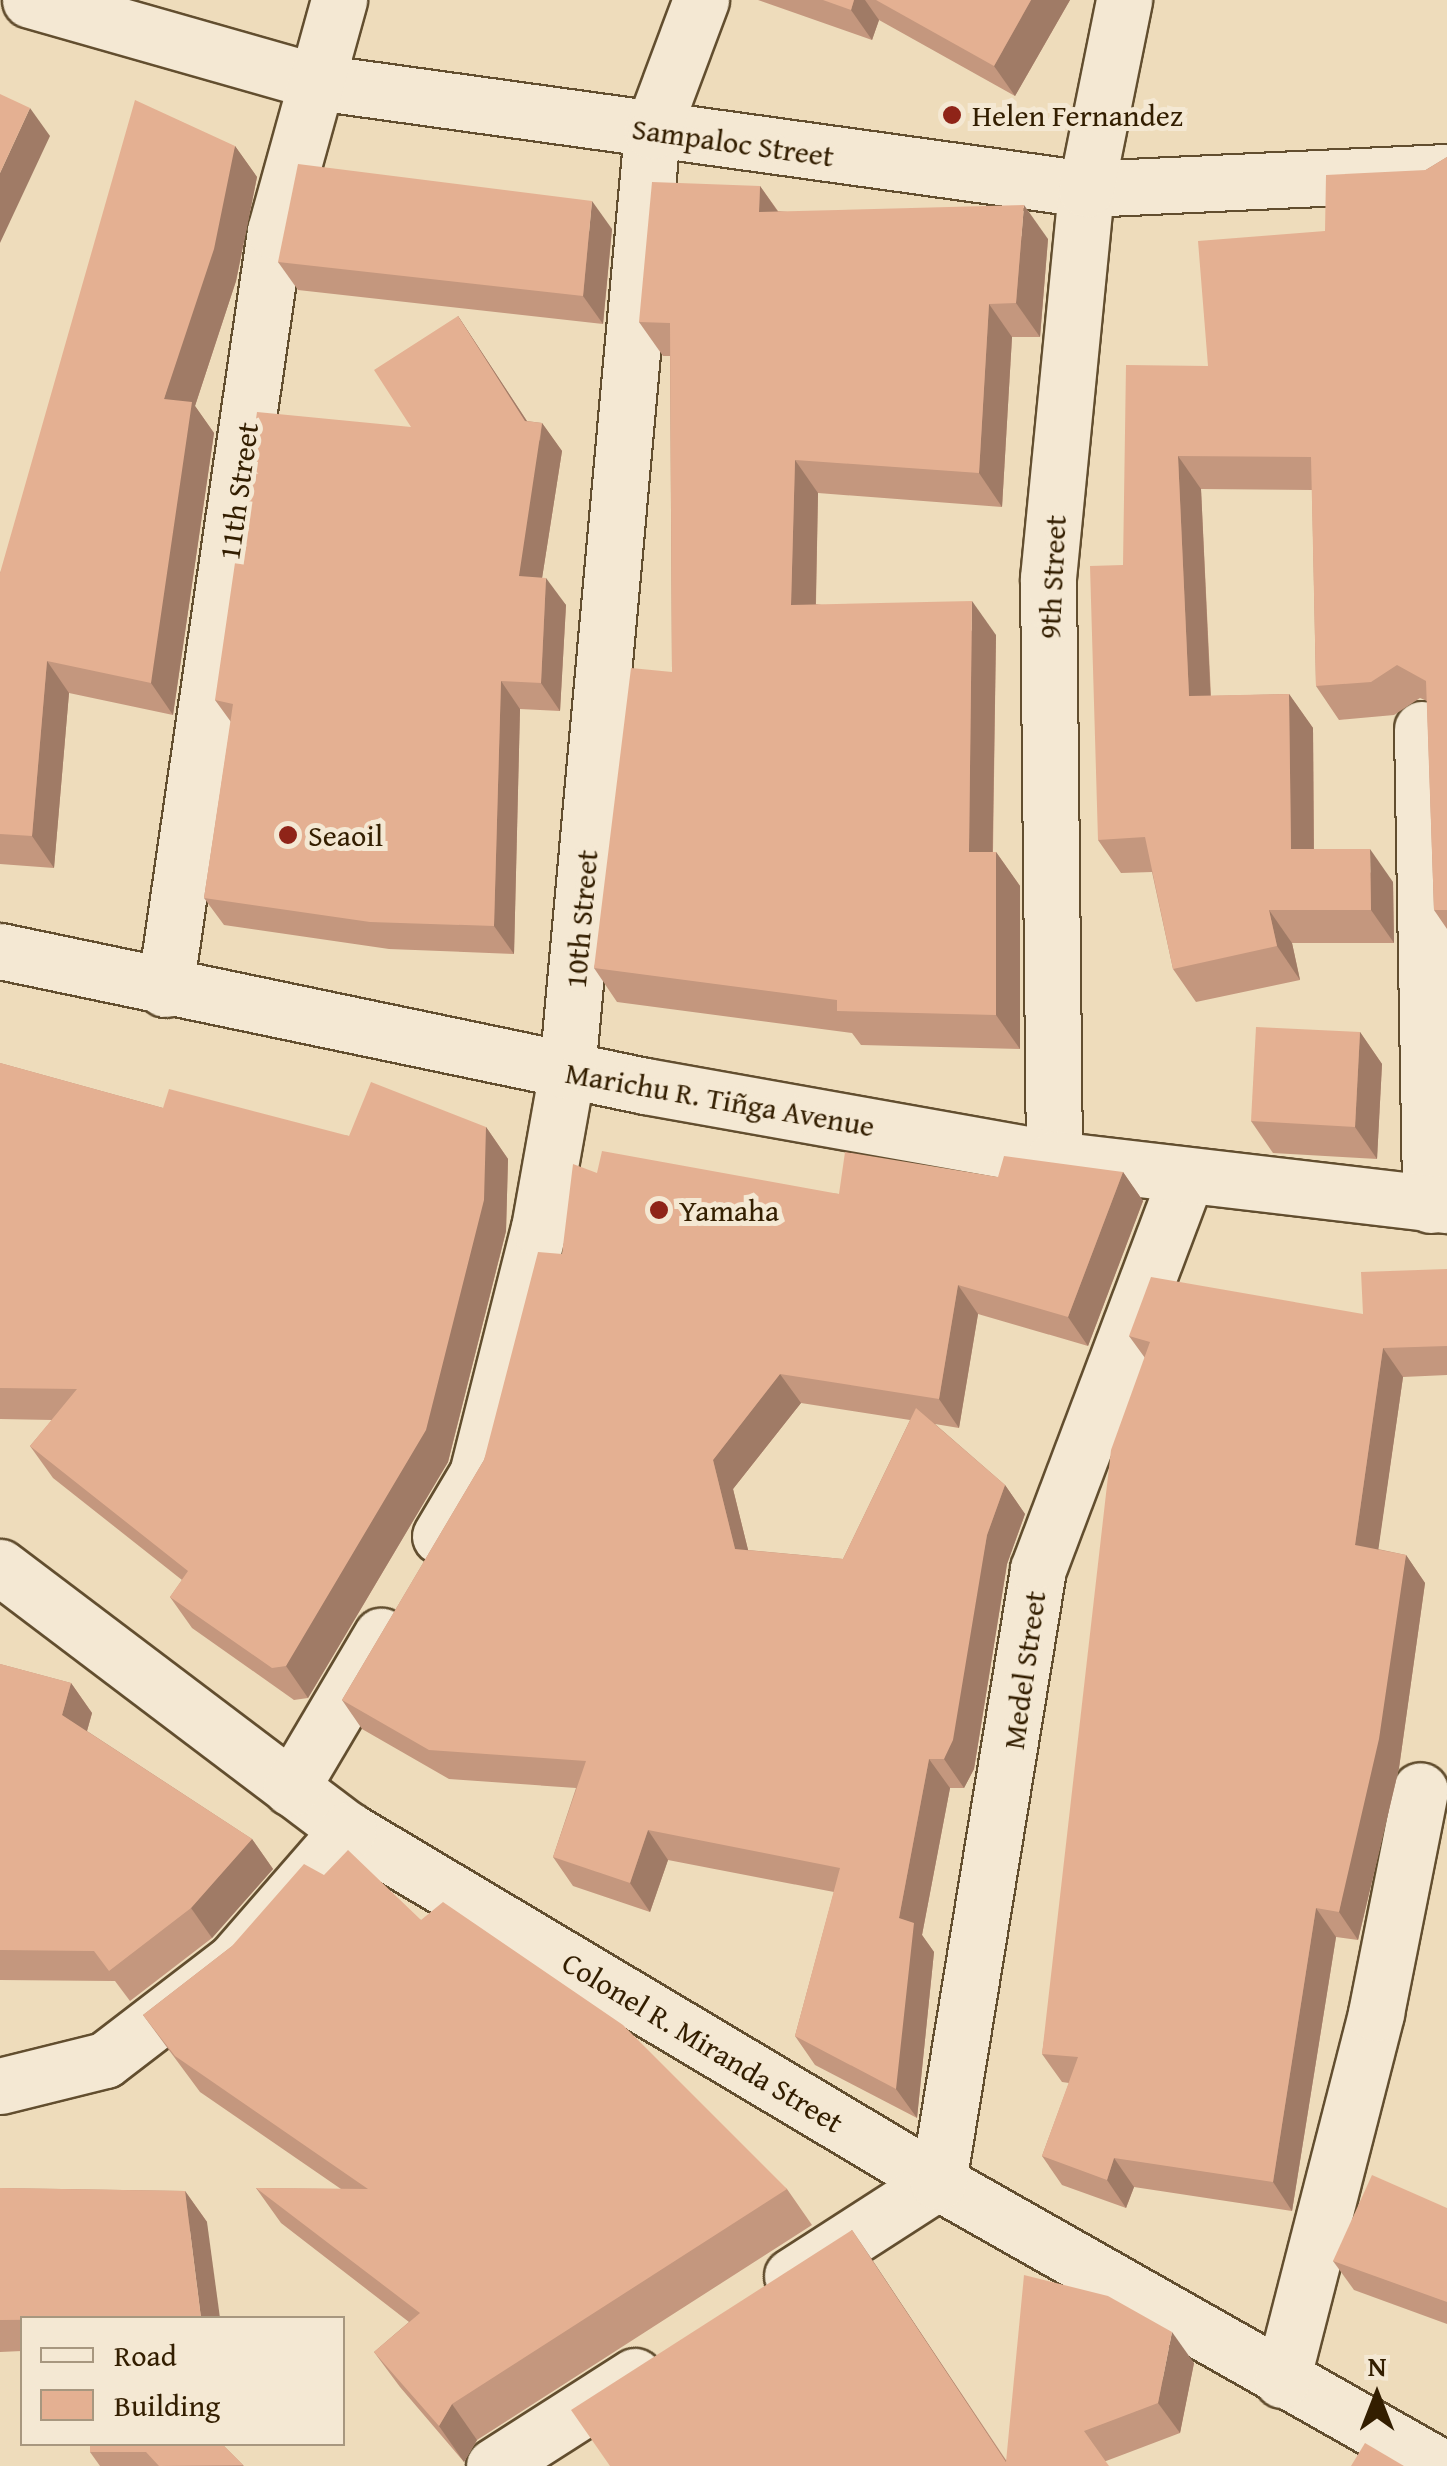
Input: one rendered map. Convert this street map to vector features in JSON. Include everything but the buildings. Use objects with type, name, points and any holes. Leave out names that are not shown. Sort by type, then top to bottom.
[{"type":"street","name":"Sampaloc Street","points":[[30,0],[317,82],[1086,190],[1447,172]]},
{"type":"street","name":"11th Street","points":[[165,989],[276,231],[339,0]]},
{"type":"street","name":"10th Street","points":[[291,1788],[477,1474],[539,1228],[567,1071],[652,131],[701,0]]},
{"type":"street","name":"9th Street","points":[[1054,1159],[1048,578],[1086,190],[1124,0]]},
{"type":"street","points":[[1422,729],[1439,1205]]},
{"type":"street","name":"Marichu R. Tiñga Avenue","points":[[0,951],[165,989],[567,1071],[1054,1159],[1185,1178],[1439,1205]]},
{"type":"street","name":"Medel Street","points":[[938,2182],[1038,1568],[1185,1178]]},
{"type":"street","name":"Colonel R. Miranda Street","points":[[0,1567],[348,1830],[938,2182],[1439,2466]]},
{"type":"street","points":[[1282,2380],[1376,2013],[1420,1790]]},
{"type":"street","points":[[0,2086],[104,2060],[234,1961],[348,1830]]},
{"type":"street","points":[[741,2308],[938,2182]]},
{"type":"street","points":[[494,2466],[675,2350]]},
{"type":"place","name":"Helen Fernandez","points":[[952,115]]},
{"type":"place","name":"Seaoil","points":[[288,835]]},
{"type":"place","name":"Yamaha","points":[[659,1210]]}]
